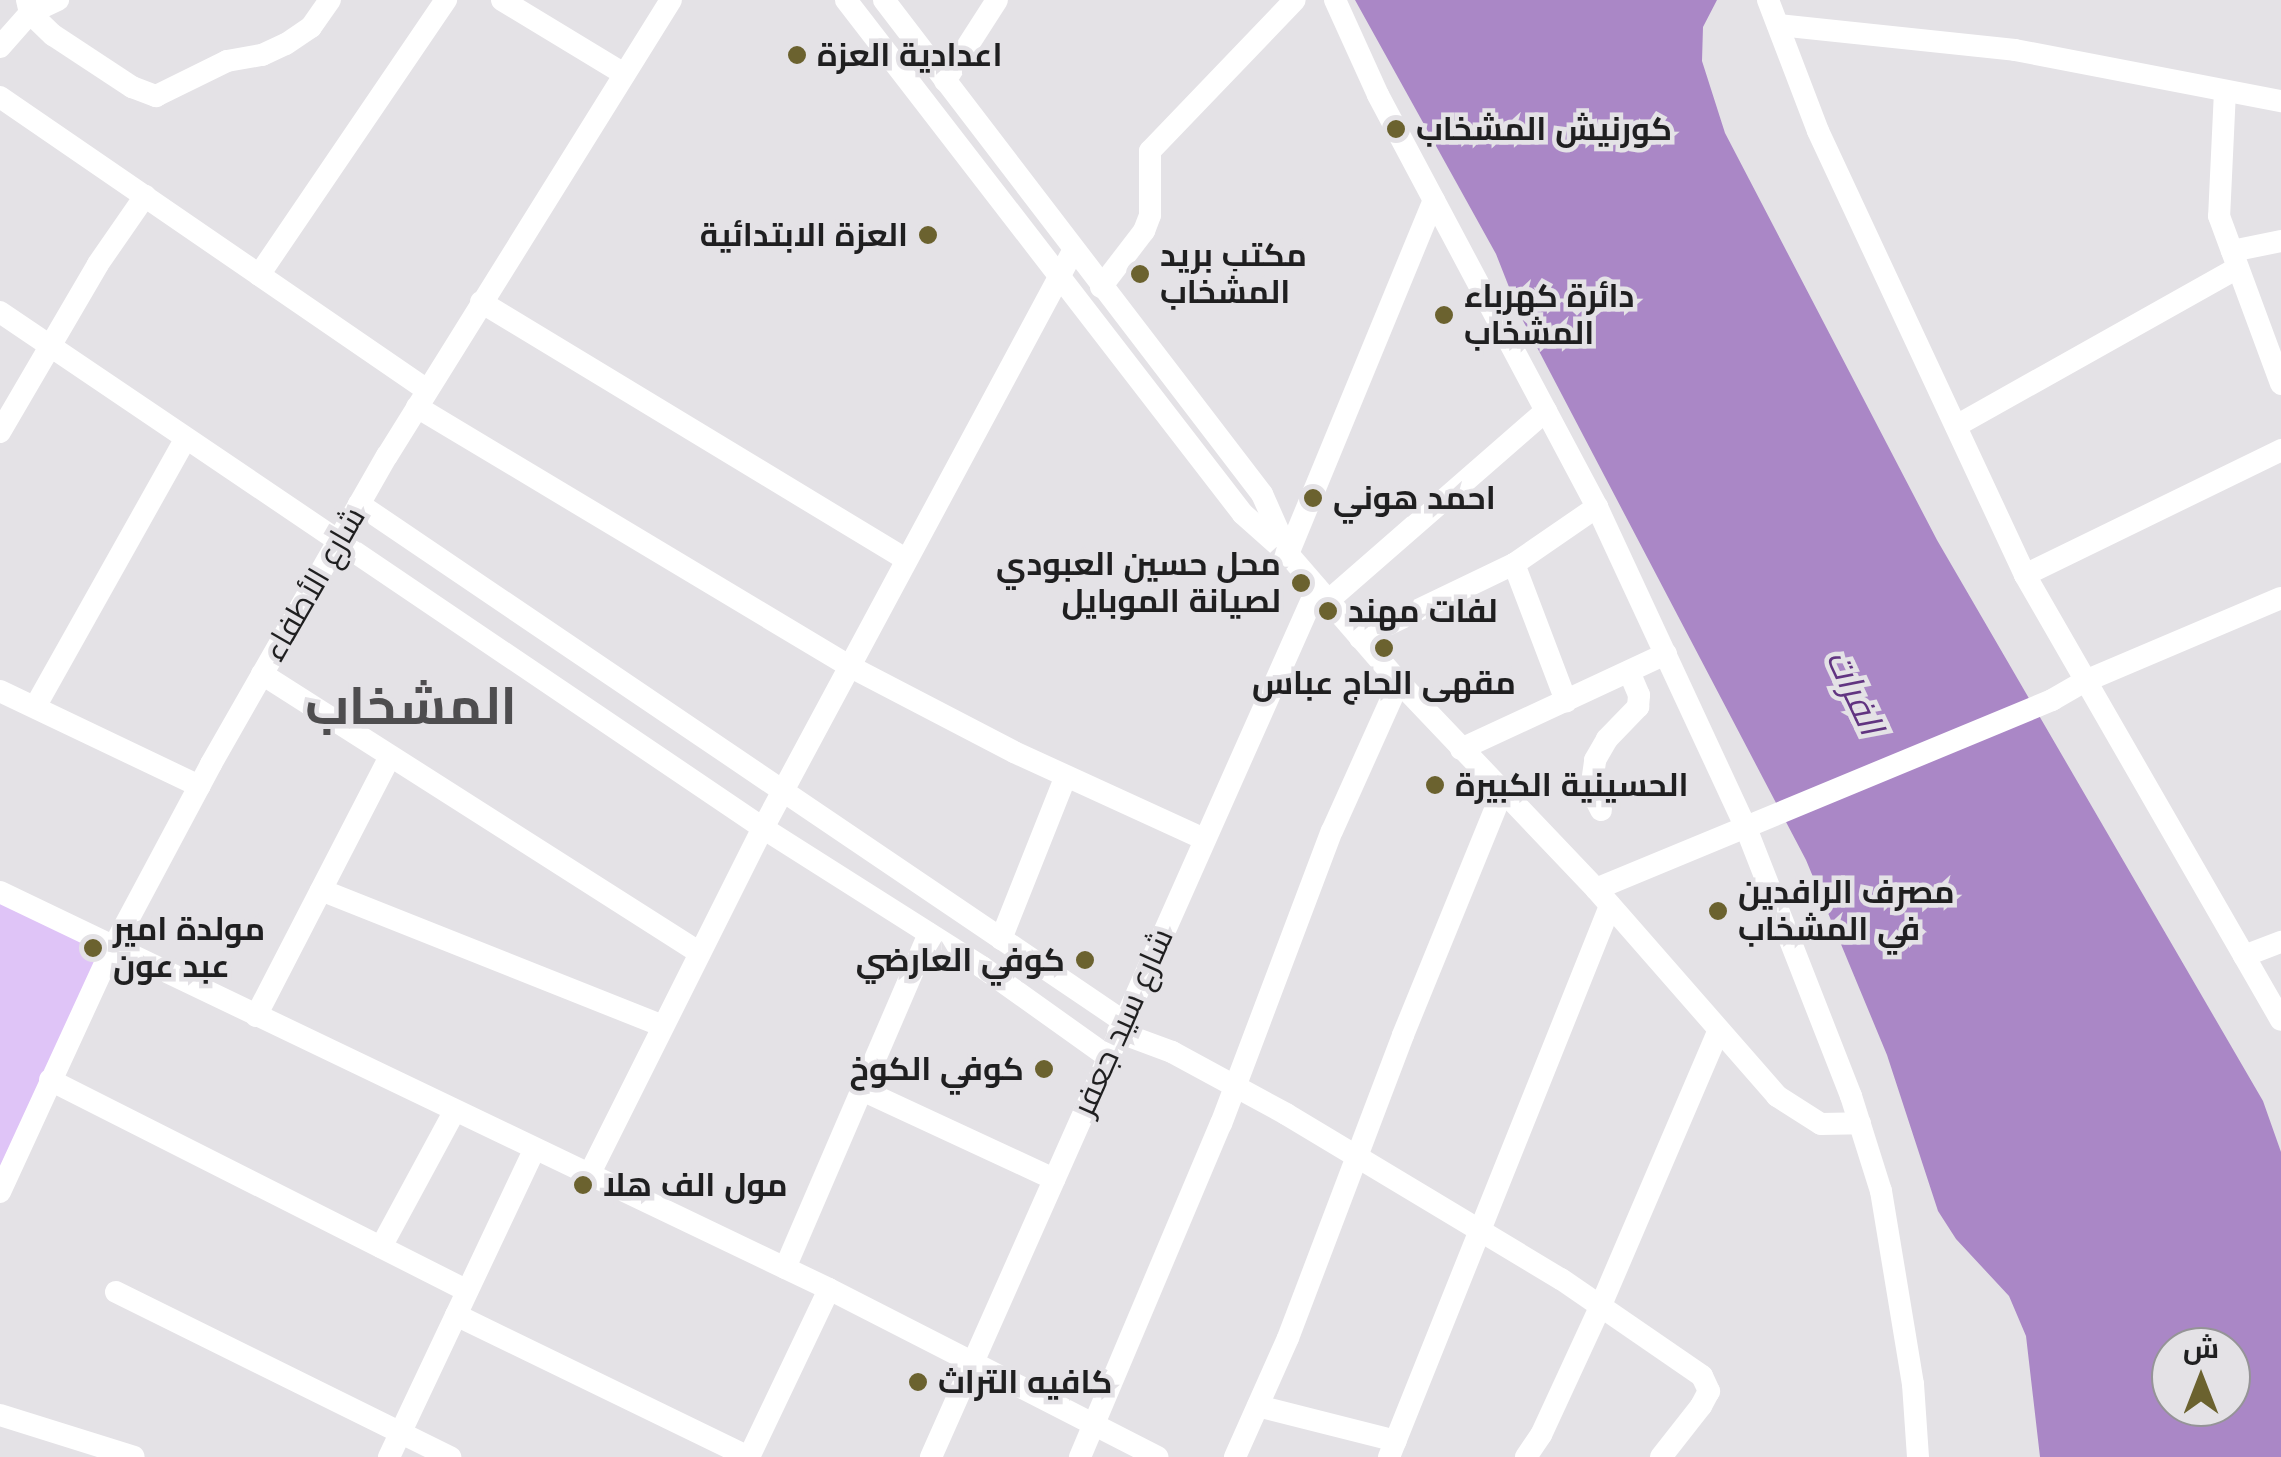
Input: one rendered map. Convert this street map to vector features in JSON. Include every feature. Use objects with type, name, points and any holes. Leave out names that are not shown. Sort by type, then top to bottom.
[{"type":"street","points":[[0,48],[28,6],[58,0]]},
{"type":"street","points":[[28,6],[68,45],[132,86],[156,96],[226,61],[262,55],[286,44],[311,28],[330,0]]},
{"type":"street","points":[[502,0],[624,74]]},
{"type":"street","name":"شارع الأطفاء","points":[[0,1192],[114,946],[262,674],[480,302],[671,0]]},
{"type":"street","points":[[846,0],[1243,514],[1288,554],[1399,682],[1603,897],[1777,1096],[1821,1124],[1860,1123]]},
{"type":"street","points":[[884,0],[1262,494],[1288,554]]},
{"type":"street","points":[[944,81],[998,0]]},
{"type":"street","points":[[1101,287],[1144,232],[1150,214],[1150,151],[1295,0]]},
{"type":"street","points":[[1335,0],[1378,96],[1598,507],[1746,828],[1860,1123],[1881,1191],[1899,1290],[1920,1442],[1918,1457]]},
{"type":"street","points":[[1768,0],[1818,131],[2026,575],[2083,682],[2281,1020]]},
{"type":"street","points":[[259,275],[438,3]]},
{"type":"street","points":[[1778,24],[2015,50],[2281,101]]},
{"type":"street","points":[[2225,91],[2219,216],[2281,384]]},
{"type":"street","points":[[0,97],[259,275],[422,398],[849,666],[1066,776],[1204,839]]},
{"type":"street","points":[[0,432],[145,196]]},
{"type":"street","points":[[1288,554],[1434,200]]},
{"type":"street","points":[[1956,426],[2235,259],[2281,241]]},
{"type":"street","points":[[588,1176],[763,828],[1073,251]]},
{"type":"street","points":[[480,302],[906,559]]},
{"type":"street","points":[[0,312],[1108,1057]]},
{"type":"street","points":[[1323,594],[1546,411]]},
{"type":"street","points":[[35,707],[186,438]]},
{"type":"street","points":[[2026,575],[2281,450]]},
{"type":"street","points":[[359,504],[1001,940],[1121,1026],[1235,1086],[1601,1304],[1709,1383],[1701,1406],[1660,1457]]},
{"type":"street","points":[[1360,638],[1514,564],[1598,507]]},
{"type":"street","points":[[1514,564],[1566,701]]},
{"type":"street","name":"شارع سيد جعفر","points":[[931,1457],[1204,839],[1323,594]]},
{"type":"street","points":[[1258,1406],[1393,1449],[1479,1233],[1603,897],[1746,828],[2052,700],[2083,682],[2281,598]]},
{"type":"street","points":[[1461,749],[1666,654]]},
{"type":"street","points":[[1601,810],[1591,790],[1595,760],[1607,739],[1638,707],[1639,696],[1629,672]]},
{"type":"street","points":[[262,674],[700,953]]},
{"type":"street","points":[[1080,1457],[1235,1086],[1332,831],[1399,682]]},
{"type":"street","points":[[0,690],[199,786]]},
{"type":"street","points":[[256,1016],[390,756]]},
{"type":"street","points":[[1001,940],[1066,776]]},
{"type":"street","points":[[1235,1457],[1502,793]]},
{"type":"street","points":[[321,890],[664,1026]]},
{"type":"street","points":[[0,892],[829,1289],[1157,1457]]},
{"type":"street","points":[[785,1268],[930,934]]},
{"type":"street","points":[[2244,956],[2281,942]]},
{"type":"street","points":[[1526,1457],[1541,1435],[1601,1304],[1719,1030]]},
{"type":"street","points":[[50,1080],[467,1290]]},
{"type":"street","points":[[862,1090],[1054,1179]]},
{"type":"street","points":[[381,1247],[454,1112]]},
{"type":"street","points":[[389,1457],[534,1150]]},
{"type":"street","points":[[456,1315],[749,1457],[829,1289]]},
{"type":"street","points":[[116,1292],[450,1457]]},
{"type":"street","points":[[0,1415],[134,1457]]},
{"type":"shaded area","points":[[0,898],[106,948],[0,1166]]},
{"type":"water","name":"الفرات","points":[[1355,0],[1717,0],[1703,27],[1702,61],[1725,133],[1937,540],[2263,1101],[2281,1152],[2281,1457],[2040,1457],[2026,1336],[2009,1296],[1956,1239],[1938,1211],[1887,1055],[1806,860],[1520,315],[1496,254]]},
{"type":"place","name":"اعدادية العزة","points":[[797,55]]},
{"type":"place","name":"كورنيش المشخاب","points":[[1396,129]]},
{"type":"place","name":"العزة الابتدائية","points":[[928,235]]},
{"type":"place","name":"مكتب بريد المشخاب","points":[[1140,274]]},
{"type":"place","name":"دائرة كهرباء المشخاب","points":[[1444,315]]},
{"type":"place","name":"احمد هوني","points":[[1313,498]]},
{"type":"place","name":"محل حسين العبودي لصيانة الموبايل","points":[[1301,583]]},
{"type":"place","name":"لفات مهند","points":[[1328,611]]},
{"type":"place","name":"مقهى الحاج عباس","points":[[1384,648]]},
{"type":"place","name":"الحسينية الكبيرة","points":[[1435,785]]},
{"type":"place","name":"مصرف الرافدين في المشخاب","points":[[1718,911]]},
{"type":"place","name":"مولدة امير عبد عون","points":[[93,948]]},
{"type":"place","name":"كوفي العارضي","points":[[1085,960]]},
{"type":"place","name":"كوفي الكوخ","points":[[1044,1069]]},
{"type":"place","name":"مول الف هلا","points":[[583,1185]]},
{"type":"place","name":"كافيه التراث","points":[[918,1382]]},
{"type":"district","name":"المشخاب","points":[[411,707]]}]
